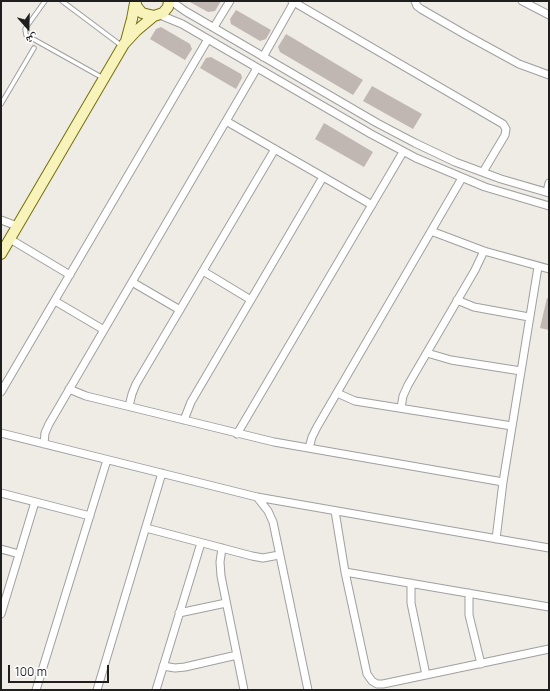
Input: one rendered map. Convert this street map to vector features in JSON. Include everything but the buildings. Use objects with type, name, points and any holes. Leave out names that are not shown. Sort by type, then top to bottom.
[{"type":"street","points":[[1,254],[124,45],[136,31],[166,10],[170,1],[179,8],[402,137],[448,159],[516,184],[548,193],[549,183]]},
{"type":"street","points":[[214,27],[230,1]]},
{"type":"street","points":[[415,1],[419,8],[466,35],[519,64],[549,75]]},
{"type":"street","points":[[522,1],[549,14]]},
{"type":"street","points":[[124,45],[132,19],[135,2]]},
{"type":"street","points":[[135,2],[142,13],[175,20],[192,29],[403,152],[462,178],[549,206]]},
{"type":"street","points":[[263,57],[293,2],[503,124],[506,129],[505,135],[483,172]]},
{"type":"street","points":[[192,29],[198,18]]},
{"type":"street","points":[[1,392],[208,39]]},
{"type":"street","points":[[44,444],[46,428],[257,68]]},
{"type":"street","points":[[226,121],[372,205]]},
{"type":"street","points":[[129,406],[136,384],[275,149]]},
{"type":"street","points":[[237,434],[403,152]]},
{"type":"street","points":[[184,420],[191,402],[323,177]]},
{"type":"street","points":[[309,448],[314,432],[462,178]]},
{"type":"street","points":[[512,195],[516,184]]},
{"type":"street","points":[[1,220],[17,226]]},
{"type":"street","points":[[431,232],[484,251],[549,269]]},
{"type":"street","points":[[10,239],[70,275]]},
{"type":"street","points":[[401,408],[405,390],[458,300],[484,251]]},
{"type":"street","points":[[496,539],[503,482],[538,267]]},
{"type":"street","points":[[203,271],[251,300]]},
{"type":"street","points":[[132,282],[180,310]]},
{"type":"street","points":[[458,300],[474,307],[529,317]]},
{"type":"street","points":[[55,301],[104,330]]},
{"type":"street","points":[[427,353],[460,362],[521,370]]},
{"type":"street","points":[[69,389],[86,396],[280,444],[503,482]]},
{"type":"street","points":[[337,393],[355,401],[512,426]]},
{"type":"street","points":[[1,433],[257,497],[549,548]]},
{"type":"street","points":[[36,690],[107,460]]},
{"type":"street","points":[[97,690],[162,473]]},
{"type":"street","points":[[1,493],[90,516]]},
{"type":"street","points":[[257,497],[271,516],[308,690]]},
{"type":"street","points":[[1,614],[35,502]]},
{"type":"street","points":[[335,511],[345,572],[367,674],[370,679],[377,684],[549,650]]},
{"type":"street","points":[[146,528],[258,558],[268,558],[279,555]]},
{"type":"street","points":[[156,690],[201,543]]},
{"type":"street","points":[[222,548],[220,569],[244,690]]},
{"type":"street","points":[[1,549],[19,554]]},
{"type":"street","points":[[345,572],[549,607]]},
{"type":"street","points":[[411,583],[411,604],[426,675]]},
{"type":"street","points":[[469,594],[469,615],[481,664]]},
{"type":"street","points":[[179,613],[226,603]]},
{"type":"street","points":[[163,666],[180,667],[237,655]]},
{"type":"lane","points":[[45,1],[25,29],[26,36],[104,79]]},
{"type":"lane","points":[[62,1],[124,45]]},
{"type":"lane","points":[[1,104],[34,48]]},
{"type":"lane","points":[[1,94],[7,94]]}]
